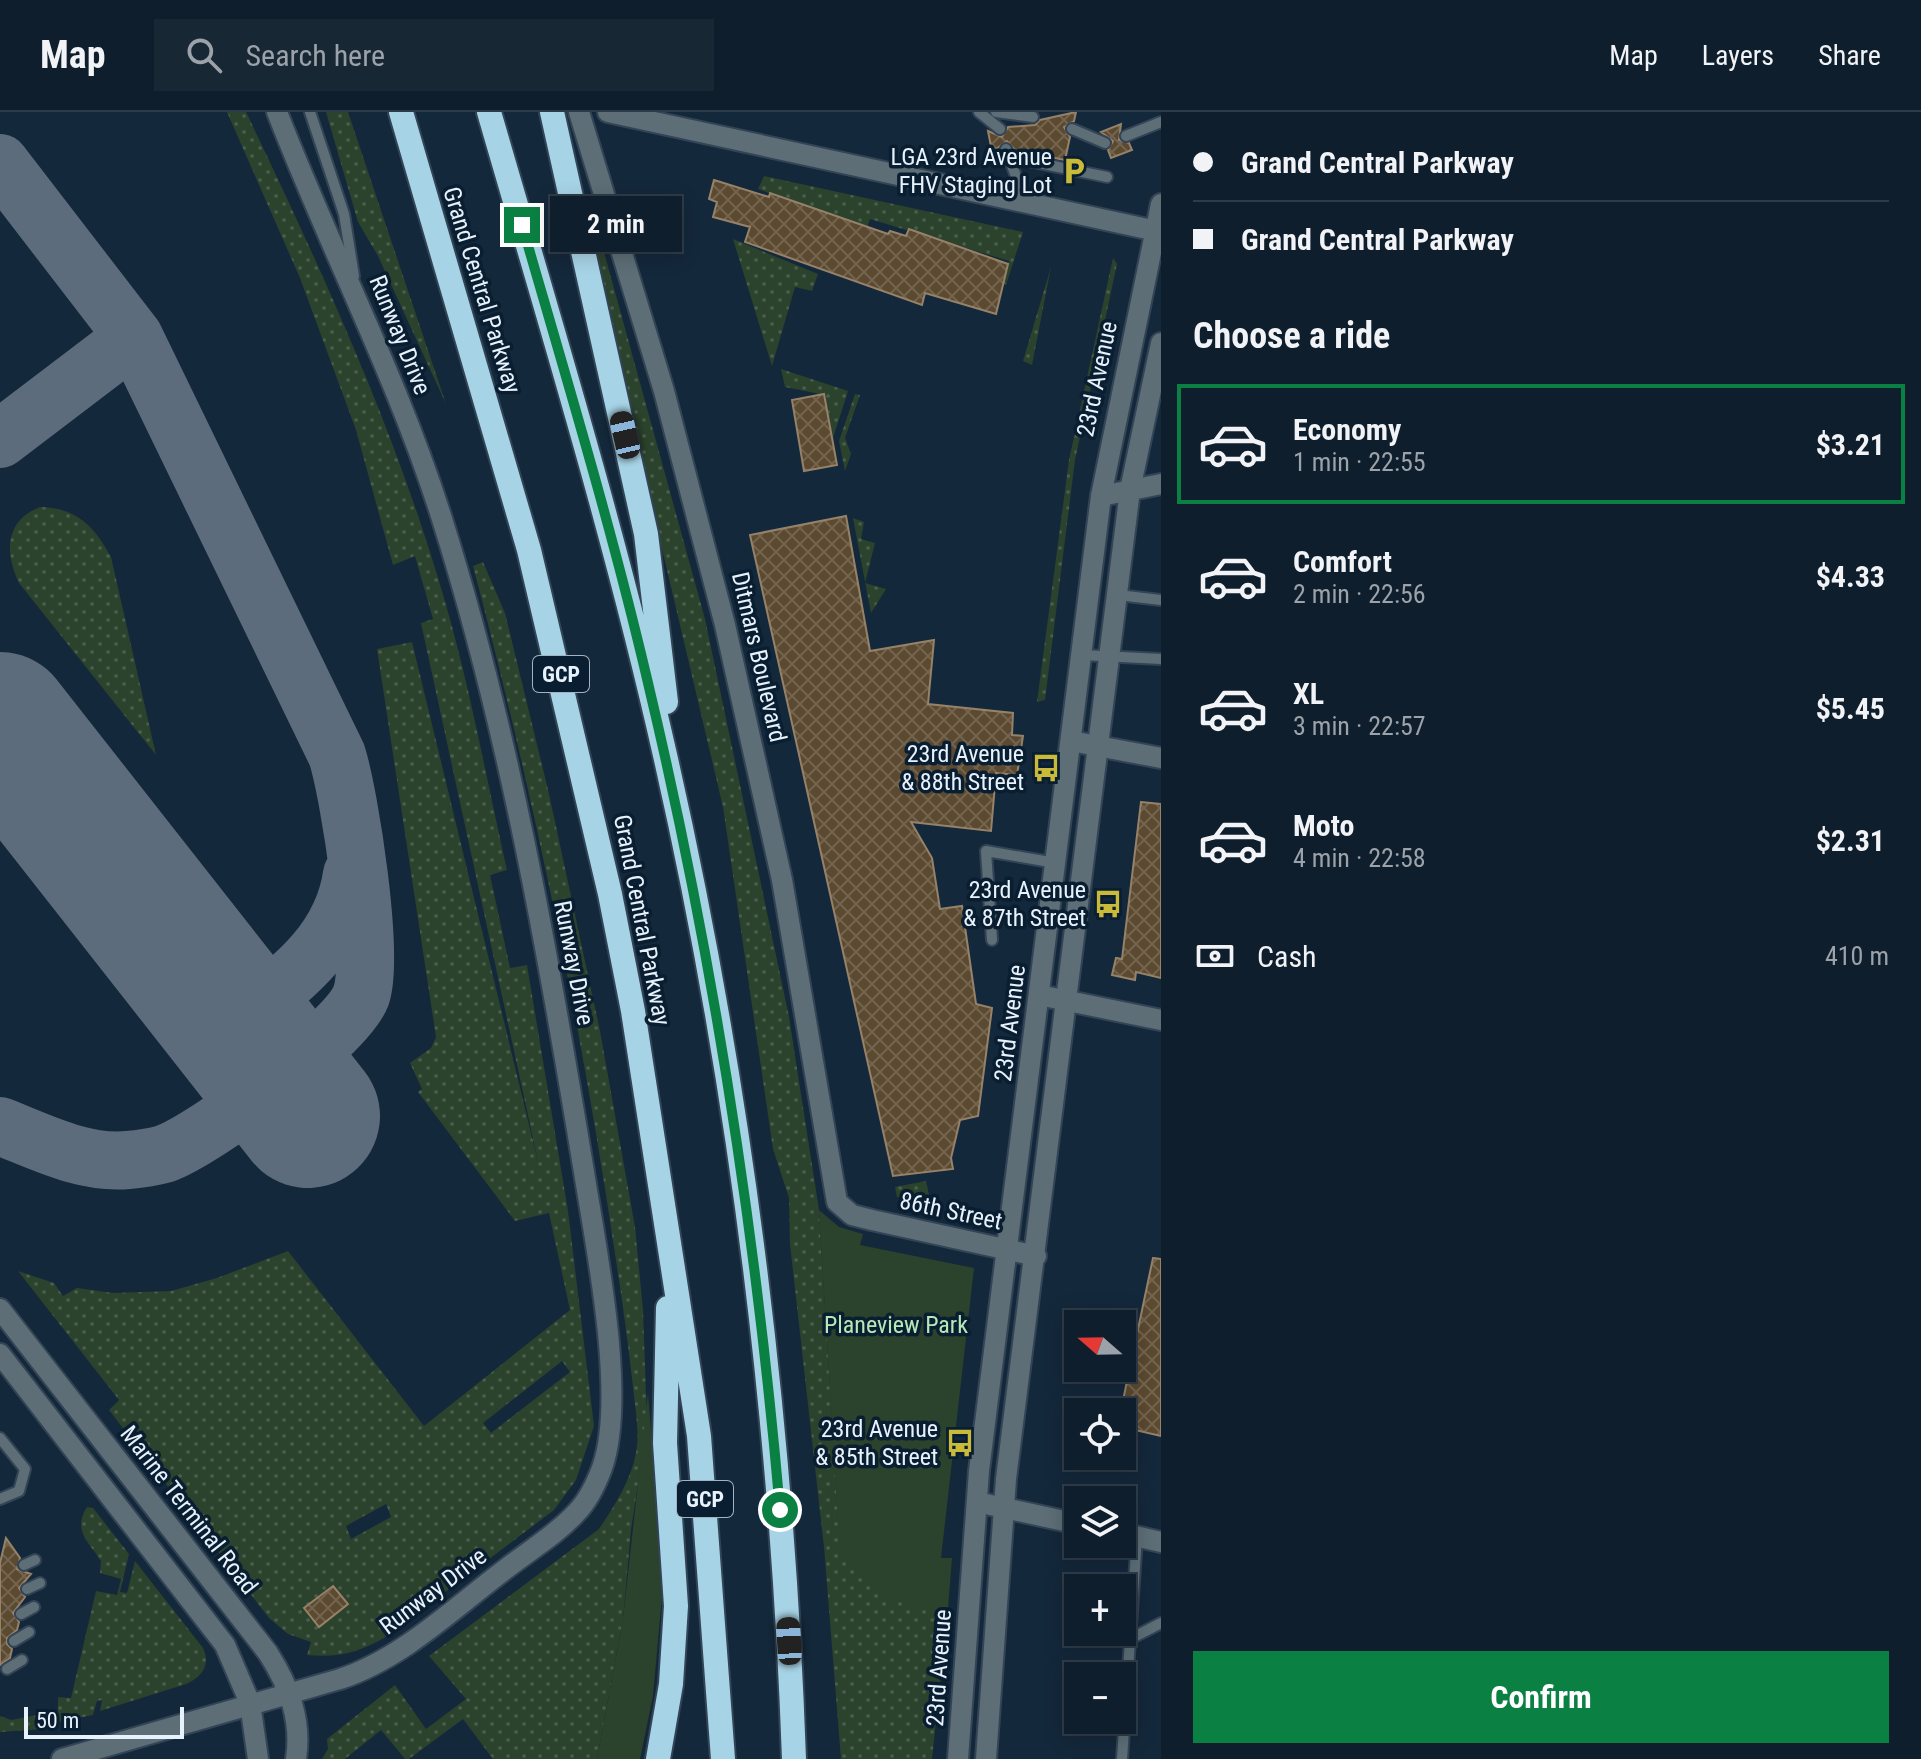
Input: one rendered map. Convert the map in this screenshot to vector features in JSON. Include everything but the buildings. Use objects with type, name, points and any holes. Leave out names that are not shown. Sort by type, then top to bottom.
[{"type":"highway","name":"Grand Central Parkway","points":[[401,112],[499,443],[559,664],[627,981],[699,1436],[723,1759]]},
{"type":"highway","points":[[489,112],[609,530],[682,834],[726,1067],[768,1379],[785,1583],[794,1759]]},
{"type":"highway","points":[[552,112],[646,534],[682,834]]},
{"type":"highway","points":[[658,1759],[671,1684],[676,1606],[665,1443],[669,1242]]},
{"type":"street","name":"Runway Drive","points":[[70,1758],[356,1674],[382,1660],[570,1520],[598,1478],[612,1421],[599,1275],[583,1168],[549,966],[501,740],[441,516],[357,296],[322,225],[277,112]]},
{"type":"street","name":"Ditmars Boulevard","points":[[579,112],[664,391],[708,557],[782,880],[833,1193],[841,1207],[855,1216]]},
{"type":"street","points":[[608,112],[1158,231]]},
{"type":"street","name":"23rd Avenue","points":[[958,1759],[977,1502],[1101,496],[1158,231],[1161,204]]},
{"type":"street","points":[[986,1759],[1005,1509],[1130,490],[1161,343]]},
{"type":"street","points":[[1101,496],[1161,484]]},
{"type":"street","points":[[1071,741],[1161,758]]},
{"type":"street","points":[[1039,995],[1161,1020]]},
{"type":"street","name":"86th Street","points":[[855,1216],[1036,1256]]},
{"type":"street","name":"Marine Terminal Road","points":[[0,1309],[268,1653],[289,1693],[297,1726],[296,1759]]},
{"type":"street","points":[[0,1354],[225,1645],[250,1703],[258,1759]]},
{"type":"street","points":[[101,1482],[122,1466]]},
{"type":"street","points":[[977,1502],[1064,1521]]},
{"type":"street","points":[[1136,1537],[1161,1542]]},
{"type":"lane","points":[[310,112],[344,214],[357,296]]},
{"type":"lane","points":[[979,112],[1000,129]]},
{"type":"lane","points":[[996,112],[1033,117]]},
{"type":"lane","points":[[1126,136],[1161,122]]},
{"type":"lane","points":[[1072,129],[1105,143]]},
{"type":"lane","points":[[1012,200],[1017,179],[1007,153],[1107,177]]},
{"type":"lane","points":[[1118,595],[1161,600]]},
{"type":"lane","points":[[1082,655],[1161,659]]},
{"type":"lane","points":[[992,940],[986,851],[1056,863]]},
{"type":"lane","points":[[0,1438],[25,1469],[19,1491],[0,1499]]},
{"type":"lane","points":[[27,1589],[40,1583]]},
{"type":"lane","points":[[21,1614],[34,1607]]},
{"type":"lane","points":[[1136,1636],[1161,1623]]},
{"type":"lane","points":[[14,1641],[29,1632]]},
{"type":"lane","points":[[1122,1759],[1130,1646]]},
{"type":"lane","points":[[7,1669],[22,1660]]},
{"type":"green space","points":[[227,112],[246,112],[330,293],[405,478],[446,605],[507,870],[490,875],[510,968],[527,965],[568,1211],[594,1426],[576,1480],[554,1510],[384,1638],[356,1651],[328,1656],[307,1655],[311,1642],[288,1634],[269,1618],[109,1410],[119,1400],[18,1271],[54,1283],[63,1296],[77,1288],[113,1293],[171,1291],[217,1278],[288,1251],[424,1426],[570,1310],[549,1213],[515,1221],[418,1092],[422,1089],[410,1063],[431,1048],[436,1037],[377,649],[412,642],[539,1166],[421,623],[433,619],[415,556],[393,565],[356,430],[300,278]],"holes":[[[562,1361],[570,1372],[491,1433],[483,1423]],[[386,1504],[391,1517],[351,1539],[346,1526]],[[332,1586],[347,1604],[319,1627],[304,1608]]]},
{"type":"green space","points":[[326,112],[348,112],[446,404],[378,256],[358,222]]},
{"type":"green space","points":[[764,176],[1023,232],[1006,285],[1003,283],[1009,261],[870,219],[867,228],[758,189]]},
{"type":"green space","points":[[588,194],[705,619],[789,1017],[819,1210],[838,1518],[902,1601],[940,1610],[948,1608],[932,1759],[841,1759],[824,1547],[790,1244],[789,1198],[773,1149],[723,807],[581,206]]},
{"type":"green space","points":[[733,239],[818,274],[812,291],[795,287],[772,366]]},
{"type":"green space","points":[[1113,258],[1117,264],[1075,460],[1045,700],[1037,702],[1069,460]]},
{"type":"green space","points":[[1051,267],[1032,365],[1023,361]]},
{"type":"green space","points":[[781,369],[848,391],[833,438],[825,395],[785,387]]},
{"type":"green space","points":[[855,394],[860,395],[845,438],[851,454],[845,471],[839,441]]},
{"type":"green space","points":[[40,507],[64,511],[83,521],[98,536],[111,557],[156,755],[19,583],[11,561],[11,539],[20,521]]},
{"type":"green space","points":[[853,518],[864,522],[861,539],[875,543],[865,582]]},
{"type":"green space","points":[[483,562],[505,613],[549,794],[600,1031],[635,1227],[643,1310],[647,1424],[631,1530],[623,1619],[597,1759],[493,1759],[463,1719],[409,1759],[405,1759],[381,1730],[345,1759],[322,1759],[328,1749],[327,1739],[395,1685],[426,1729],[466,1699],[429,1656],[599,1529],[626,1483],[637,1445],[625,1320],[602,1167],[554,908],[516,737],[473,566]]},
{"type":"green space","points":[[865,583],[886,589],[871,613]]},
{"type":"green space","points":[[926,1181],[931,1204],[897,1197],[895,1187]]},
{"type":"green space","name":"Planeview Park","points":[[819,1210],[839,1227],[863,1234],[860,1245],[974,1268],[941,1558],[952,1558],[948,1608],[932,1610],[915,1607],[882,1592],[855,1568],[839,1540]]},
{"type":"green space","points":[[648,1392],[663,1585],[653,1696],[640,1759],[597,1759],[623,1619]]},
{"type":"green space","points":[[87,1507],[93,1508],[129,1554],[120,1592],[127,1593],[135,1561],[203,1648],[206,1660],[204,1670],[186,1684],[100,1711],[102,1700],[97,1701],[93,1715],[58,1722],[57,1728],[0,1732],[0,1716],[11,1720],[58,1711],[58,1697],[71,1698],[96,1591],[117,1595],[121,1579],[100,1573],[101,1561],[84,1536],[81,1523]]},
{"type":"taxiway","points":[[0,163],[134,337],[337,755],[354,840],[365,948],[361,996],[330,1035],[272,1084],[184,1145],[164,1154],[133,1160],[95,1159],[0,1126]]},
{"type":"taxiway","points":[[0,439],[134,337]]},
{"type":"taxiway","points":[[235,1023],[293,976],[325,941],[346,899],[352,874]]},
{"type":"runway","points":[[0,724],[308,1116]]},
{"type":"place","name":"LGA 23rd Avenue FHV Staging Lot","points":[[1074,171]]},
{"type":"place","name":"23rd Avenue & 88th Street","points":[[1046,768]]},
{"type":"place","name":"23rd Avenue & 87th Street","points":[[1108,904]]},
{"type":"place","name":"23rd Avenue & 85th Street","points":[[960,1443]]},
{"type":"route","points":[[522,225],[629,605],[666,758],[698,911],[726,1067],[749,1223],[780,1510]]}]
